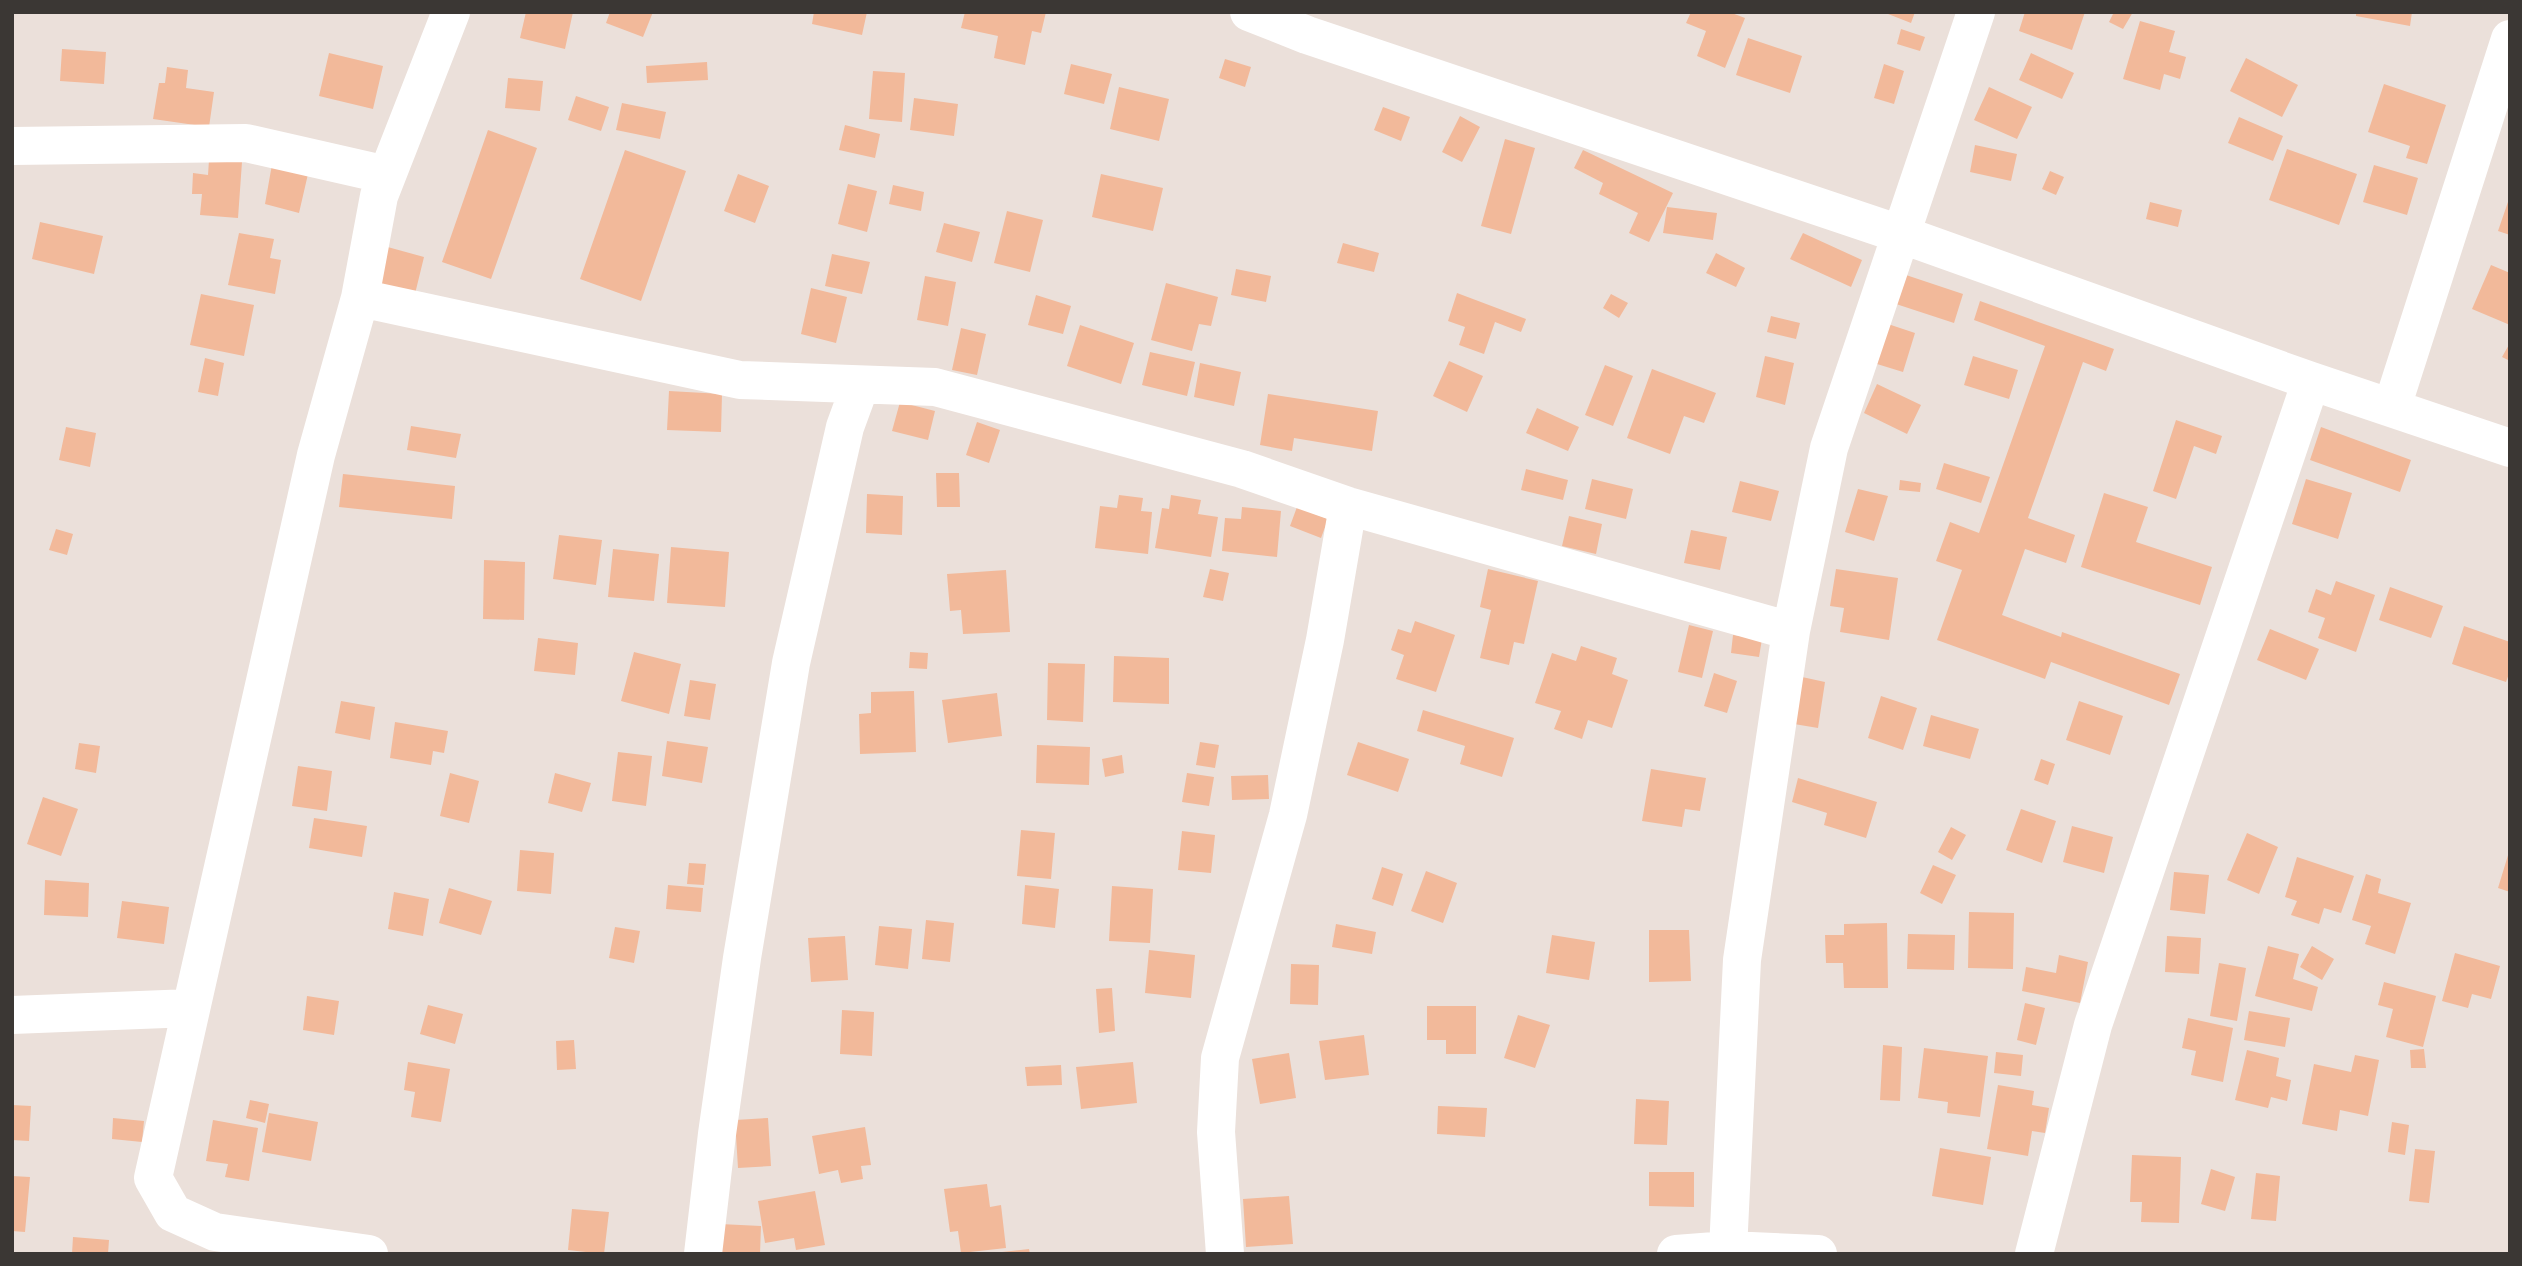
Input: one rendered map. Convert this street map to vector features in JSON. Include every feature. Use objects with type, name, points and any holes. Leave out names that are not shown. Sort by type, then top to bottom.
[{"type":"street","points":[[369,1254],[215,1232],[173,1213],[153,1178],[316,455],[360,298],[379,196],[451,12]]},
{"type":"street","points":[[1249,12],[1307,35],[1900,234],[2311,381],[2510,448]]},
{"type":"street","points":[[1728,1250],[1742,960],[1791,631],[1829,448],[1976,12]]},
{"type":"street","points":[[2392,407],[2510,39]]},
{"type":"street","points":[[12,146],[246,143],[387,175]]},
{"type":"street","points":[[360,298],[740,380],[935,387],[1242,469],[1348,506],[1791,631]]},
{"type":"street","points":[[2034,1254],[2093,1025],[2311,381]]},
{"type":"street","points":[[703,1254],[742,958],[791,663],[845,426],[860,386]]},
{"type":"street","points":[[1225,1254],[1216,1132],[1220,1058],[1288,815],[1325,639],[1348,506]]},
{"type":"street","points":[[12,1015],[191,1008]]},
{"type":"street","points":[[1676,1254],[1728,1250],[1818,1254]]},
{"type":"building","points":[[526,12],[573,12],[565,49],[520,38]]},
{"type":"building","points":[[610,12],[653,12],[643,37],[606,23]]},
{"type":"building","points":[[814,12],[867,12],[862,35],[812,24]]},
{"type":"building","points":[[965,12],[1046,12],[1041,33],[1032,31],[1025,65],[994,58],[998,36],[961,28]]},
{"type":"building","points":[[1691,12],[1729,12],[1745,18],[1725,68],[1697,56],[1706,31],[1686,23]]},
{"type":"building","points":[[1883,12],[1915,12],[1911,23]]},
{"type":"building","points":[[2025,12],[2085,12],[2072,50],[2019,31]]},
{"type":"building","points":[[2114,12],[2133,12],[2123,29],[2109,22]]},
{"type":"building","points":[[2356,12],[2412,12],[2410,26],[2356,16]]},
{"type":"building","points":[[2140,21],[2175,31],[2169,52],[2186,57],[2180,79],[2164,74],[2160,90],[2123,79]]},
{"type":"building","points":[[1901,29],[1925,37],[1920,51],[1897,44]]},
{"type":"building","points":[[1748,38],[1802,56],[1790,93],[1736,75]]},
{"type":"building","points":[[62,49],[106,52],[104,84],[60,81]]},
{"type":"building","points":[[329,53],[383,66],[373,109],[319,96]]},
{"type":"building","points":[[2031,53],[2074,73],[2062,99],[2019,80]]},
{"type":"building","points":[[2246,58],[2298,85],[2282,117],[2230,91]]},
{"type":"building","points":[[1225,59],[1251,67],[1245,87],[1219,78]]},
{"type":"building","points":[[707,62],[708,80],[647,83],[646,66]]},
{"type":"building","points":[[1071,64],[1112,74],[1104,104],[1064,94]]},
{"type":"building","points":[[1884,64],[1904,71],[1894,104],[1874,98]]},
{"type":"building","points":[[167,67],[188,70],[186,88],[214,92],[209,127],[153,119],[159,83],[165,83]]},
{"type":"building","points":[[873,71],[905,73],[902,122],[869,119]]},
{"type":"building","points":[[508,78],[543,81],[540,111],[505,108]]},
{"type":"building","points":[[2384,84],[2446,105],[2427,164],[2406,158],[2410,146],[2368,132]]},
{"type":"building","points":[[1119,87],[1169,99],[1159,141],[1110,129]]},
{"type":"building","points":[[1989,87],[2032,107],[2017,139],[1974,120]]},
{"type":"building","points":[[576,96],[609,107],[601,131],[568,120]]},
{"type":"building","points":[[914,98],[958,104],[954,136],[910,130]]},
{"type":"building","points":[[622,103],[666,112],[660,139],[616,130]]},
{"type":"building","points":[[1383,107],[1410,117],[1401,141],[1374,130]]},
{"type":"building","points":[[1460,116],[1480,127],[1462,162],[1442,152]]},
{"type":"building","points":[[2239,117],[2283,136],[2273,161],[2228,143]]},
{"type":"building","points":[[845,125],[880,134],[875,158],[839,150]]},
{"type":"building","points":[[488,130],[537,148],[491,279],[442,262]]},
{"type":"building","points":[[1505,139],[1535,148],[1511,234],[1481,226]]},
{"type":"building","points":[[1975,145],[2017,154],[2011,181],[1970,172]]},
{"type":"building","points":[[2287,149],[2357,174],[2339,225],[2269,200]]},
{"type":"building","points":[[625,150],[686,171],[641,301],[580,279]]},
{"type":"building","points":[[1583,150],[1673,193],[1649,242],[1629,233],[1638,213],[1599,194],[1603,183],[1574,168]]},
{"type":"building","points":[[274,153],[308,174],[299,213],[265,204]]},
{"type":"building","points":[[209,160],[242,162],[238,218],[200,215],[202,194],[192,194],[193,173],[208,175]]},
{"type":"building","points":[[2374,165],[2418,178],[2407,215],[2363,202]]},
{"type":"building","points":[[2050,171],[2064,177],[2056,195],[2042,189]]},
{"type":"building","points":[[738,174],[769,186],[755,223],[724,211]]},
{"type":"building","points":[[1101,174],[1163,188],[1153,231],[1092,217]]},
{"type":"building","points":[[848,184],[877,191],[867,232],[838,224]]},
{"type":"building","points":[[893,185],[924,192],[921,211],[889,204]]},
{"type":"building","points":[[2510,199],[2510,235],[2498,231]]},
{"type":"building","points":[[2150,202],[2182,210],[2178,227],[2146,219]]},
{"type":"building","points":[[1667,207],[1717,213],[1713,240],[1663,233]]},
{"type":"building","points":[[1007,211],[1043,220],[1030,272],[994,263]]},
{"type":"building","points":[[40,222],[103,236],[94,274],[32,259]]},
{"type":"building","points":[[944,223],[980,232],[972,262],[936,252]]},
{"type":"building","points":[[239,233],[274,239],[270,258],[281,260],[275,294],[228,285]]},
{"type":"building","points":[[1803,233],[1862,260],[1851,287],[1790,259]]},
{"type":"building","points":[[1343,243],[1379,253],[1374,272],[1337,263]]},
{"type":"building","points":[[384,246],[424,257],[414,298],[373,287]]},
{"type":"building","points":[[1716,253],[1745,268],[1736,287],[1706,273]]},
{"type":"building","points":[[832,254],[870,262],[862,294],[825,286]]},
{"type":"building","points":[[2491,265],[2510,273],[2510,325],[2472,309]]},
{"type":"building","points":[[1236,269],[1271,276],[1266,302],[1231,295]]},
{"type":"building","points":[[1906,275],[1963,294],[1954,323],[1896,304]]},
{"type":"building","points":[[925,276],[956,282],[948,326],[917,320]]},
{"type":"building","points":[[1166,283],[1218,297],[1211,326],[1199,324],[1192,351],[1151,340]]},
{"type":"building","points":[[811,288],[847,297],[836,343],[801,334]]},
{"type":"building","points":[[1457,293],[1526,319],[1521,332],[1495,322],[1484,354],[1459,345],[1465,327],[1448,321]]},
{"type":"building","points":[[201,294],[254,305],[244,356],[190,345]]},
{"type":"building","points":[[1611,294],[1628,303],[1619,318],[1603,308]]},
{"type":"building","points":[[1036,295],[1071,306],[1063,334],[1028,325]]},
{"type":"building","points":[[1980,301],[2114,349],[2106,371],[2083,362],[2028,518],[2075,535],[2066,563],[2025,549],[2002,615],[2061,637],[2062,632],[2180,674],[2169,705],[2051,662],[2045,679],[1937,640],[1962,570],[1936,561],[1950,522],[1979,533],[2045,346],[1974,320]]},
{"type":"building","points":[[1771,316],[1800,323],[1796,339],[1767,332]]},
{"type":"building","points":[[1888,324],[1915,333],[1903,372],[1877,364]]},
{"type":"building","points":[[1080,325],[1134,343],[1121,384],[1067,366]]},
{"type":"building","points":[[961,328],[986,334],[977,375],[952,370]]},
{"type":"building","points":[[2510,343],[2510,361],[2502,357]]},
{"type":"building","points":[[1150,352],[1195,362],[1187,396],[1142,385]]},
{"type":"building","points":[[1765,356],[1794,363],[1785,405],[1756,397]]},
{"type":"building","points":[[1973,356],[2018,370],[2009,399],[1964,385]]},
{"type":"building","points":[[205,358],[224,363],[218,396],[198,392]]},
{"type":"building","points":[[1449,361],[1483,376],[1467,412],[1433,396]]},
{"type":"building","points":[[1200,363],[1241,372],[1234,406],[1194,397]]},
{"type":"building","points":[[1605,365],[1633,376],[1613,426],[1585,415]]},
{"type":"building","points":[[1652,369],[1716,393],[1704,423],[1684,416],[1670,454],[1627,438]]},
{"type":"building","points":[[1877,384],[1921,405],[1907,434],[1864,413]]},
{"type":"building","points":[[669,391],[722,394],[721,432],[667,430]]},
{"type":"building","points":[[1268,394],[1378,411],[1372,451],[1294,438],[1292,451],[1260,445]]},
{"type":"building","points":[[900,402],[935,411],[928,440],[892,431]]},
{"type":"building","points":[[1537,408],[1579,427],[1568,451],[1526,433]]},
{"type":"building","points":[[2176,420],[2222,436],[2216,454],[2194,446],[2176,499],[2153,491]]},
{"type":"building","points":[[977,422],[1000,430],[989,463],[966,455]]},
{"type":"building","points":[[411,426],[461,434],[456,458],[407,450]]},
{"type":"building","points":[[66,427],[96,433],[90,467],[59,460]]},
{"type":"building","points":[[2321,427],[2411,460],[2400,492],[2310,460]]},
{"type":"building","points":[[1944,463],[1990,477],[1981,503],[1936,489]]},
{"type":"building","points":[[1526,469],[1568,480],[1563,500],[1521,490]]},
{"type":"building","points":[[936,473],[959,473],[960,507],[937,507]]},
{"type":"building","points":[[343,474],[455,486],[452,519],[339,507]]},
{"type":"building","points":[[1592,479],[1633,489],[1626,519],[1585,509]]},
{"type":"building","points":[[2306,479],[2352,493],[2338,539],[2292,524]]},
{"type":"building","points":[[1900,480],[1921,483],[1920,492],[1899,490]]},
{"type":"building","points":[[1740,481],[1779,491],[1771,521],[1732,512]]},
{"type":"building","points":[[1858,489],[1888,496],[1874,541],[1845,532]]},
{"type":"building","points":[[2104,493],[2148,507],[2136,542],[2212,567],[2200,605],[2081,567]]},
{"type":"building","points":[[867,494],[903,496],[902,535],[866,533]]},
{"type":"building","points":[[1119,495],[1143,498],[1141,511],[1152,512],[1148,554],[1095,548],[1100,506],[1117,508]]},
{"type":"building","points":[[1171,495],[1201,500],[1198,514],[1218,517],[1211,557],[1155,548],[1162,508],[1169,509]]},
{"type":"building","points":[[1242,507],[1281,511],[1277,557],[1222,551],[1225,518],[1241,519]]},
{"type":"building","points":[[1297,507],[1328,519],[1321,538],[1290,526]]},
{"type":"building","points":[[1569,516],[1602,524],[1596,554],[1562,546]]},
{"type":"building","points":[[56,529],[73,534],[67,555],[49,550]]},
{"type":"building","points":[[1691,530],[1727,537],[1720,570],[1684,563]]},
{"type":"building","points":[[559,535],[602,540],[596,585],[553,579]]},
{"type":"building","points":[[671,547],[729,552],[725,607],[667,603]]},
{"type":"building","points":[[613,549],[659,554],[654,601],[608,597]]},
{"type":"building","points":[[484,560],[525,562],[524,620],[483,619]]},
{"type":"building","points":[[1210,569],[1229,573],[1223,601],[1203,597]]},
{"type":"building","points":[[1488,569],[1538,581],[1524,644],[1514,642],[1509,665],[1480,658],[1491,610],[1480,607]]},
{"type":"building","points":[[1836,569],[1898,578],[1889,640],[1840,632],[1844,608],[1830,606]]},
{"type":"building","points":[[1006,570],[1010,632],[963,634],[961,610],[950,611],[947,574]]},
{"type":"building","points":[[2336,581],[2375,595],[2356,652],[2318,638],[2325,618],[2308,612],[2316,589],[2331,595]]},
{"type":"building","points":[[2390,587],[2443,606],[2431,638],[2379,620]]},
{"type":"building","points":[[1415,621],[1455,635],[1436,692],[1396,679],[1404,655],[1391,650],[1398,629],[1411,633]]},
{"type":"building","points":[[1689,625],[1713,631],[1702,678],[1678,672]]},
{"type":"building","points":[[2464,626],[2510,642],[2510,671],[2506,682],[2452,664]]},
{"type":"building","points":[[2270,629],[2319,649],[2306,680],[2257,660]]},
{"type":"building","points":[[1733,635],[1762,639],[1759,657],[1731,653]]},
{"type":"building","points":[[538,638],[578,643],[575,675],[534,671]]},
{"type":"building","points":[[1581,646],[1617,658],[1612,674],[1628,680],[1612,728],[1588,720],[1582,739],[1554,729],[1561,711],[1535,703],[1552,653],[1576,661]]},
{"type":"building","points":[[634,652],[681,664],[669,714],[621,701]]},
{"type":"building","points":[[910,652],[928,653],[927,669],[909,668]]},
{"type":"building","points":[[1114,656],[1169,658],[1169,704],[1113,702]]},
{"type":"building","points":[[1048,663],[1085,664],[1083,722],[1047,720]]},
{"type":"building","points":[[1714,673],[1737,681],[1727,713],[1704,706]]},
{"type":"building","points":[[1802,677],[1825,682],[1818,728],[1794,724]]},
{"type":"building","points":[[690,680],[716,684],[710,720],[684,716]]},
{"type":"building","points":[[914,691],[916,752],[860,754],[859,714],[871,713],[871,692]]},
{"type":"building","points":[[997,693],[1002,736],[948,743],[942,700]]},
{"type":"building","points":[[1881,696],[1917,708],[1903,750],[1868,738]]},
{"type":"building","points":[[341,701],[375,707],[370,740],[335,733]]},
{"type":"building","points":[[2079,701],[2123,716],[2110,755],[2066,740]]},
{"type":"building","points":[[1423,710],[1514,738],[1502,777],[1460,764],[1465,746],[1417,731]]},
{"type":"building","points":[[1931,715],[1979,729],[1970,759],[1923,746]]},
{"type":"building","points":[[395,722],[448,731],[444,753],[433,751],[431,765],[390,758]]},
{"type":"building","points":[[667,741],[708,747],[702,783],[662,776]]},
{"type":"building","points":[[1200,742],[1219,745],[1215,768],[1196,765]]},
{"type":"building","points":[[1358,742],[1409,759],[1398,792],[1347,775]]},
{"type":"building","points":[[79,743],[100,746],[96,773],[75,769]]},
{"type":"building","points":[[1037,745],[1090,747],[1089,785],[1036,783]]},
{"type":"building","points":[[618,752],[652,756],[646,806],[612,801]]},
{"type":"building","points":[[1122,755],[1124,773],[1105,777],[1102,759]]},
{"type":"building","points":[[2041,759],[2055,764],[2048,785],[2034,780]]},
{"type":"building","points":[[298,766],[332,771],[327,811],[292,806]]},
{"type":"building","points":[[1651,769],[1706,778],[1700,811],[1685,809],[1682,827],[1642,821]]},
{"type":"building","points":[[450,773],[479,781],[469,823],[440,816]]},
{"type":"building","points":[[555,773],[591,783],[582,812],[548,803]]},
{"type":"building","points":[[1187,773],[1214,777],[1209,806],[1182,802]]},
{"type":"building","points":[[1268,775],[1269,799],[1232,800],[1231,776]]},
{"type":"building","points":[[1798,778],[1877,802],[1866,838],[1824,825],[1827,813],[1792,802]]},
{"type":"building","points":[[43,797],[78,809],[61,856],[27,844]]},
{"type":"building","points":[[2021,809],[2056,821],[2042,863],[2006,850]]},
{"type":"building","points":[[314,818],[367,826],[362,857],[309,848]]},
{"type":"building","points":[[2072,826],[2113,837],[2104,873],[2063,862]]},
{"type":"building","points":[[1951,827],[1966,835],[1952,860],[1938,852]]},
{"type":"building","points":[[1021,830],[1055,833],[1051,879],[1017,876]]},
{"type":"building","points":[[1182,831],[1215,835],[1211,873],[1178,870]]},
{"type":"building","points":[[2247,833],[2278,847],[2259,894],[2227,880]]},
{"type":"building","points":[[520,850],[554,853],[551,894],[517,891]]},
{"type":"building","points":[[2510,852],[2510,892],[2498,888]]},
{"type":"building","points":[[2297,857],[2354,876],[2341,913],[2324,908],[2319,924],[2291,915],[2297,901],[2285,897]]},
{"type":"building","points":[[689,863],[706,864],[704,885],[687,884]]},
{"type":"building","points":[[1933,865],[1956,875],[1942,904],[1920,893]]},
{"type":"building","points":[[1382,867],[1403,874],[1393,906],[1372,899]]},
{"type":"building","points":[[1426,871],[1457,883],[1443,923],[1411,911]]},
{"type":"building","points":[[2174,872],[2209,875],[2205,914],[2170,910]]},
{"type":"building","points":[[2366,874],[2381,879],[2378,893],[2411,903],[2395,954],[2365,944],[2371,926],[2352,920]]},
{"type":"building","points":[[45,880],[89,883],[88,917],[44,915]]},
{"type":"building","points":[[668,885],[703,888],[701,912],[666,909]]},
{"type":"building","points":[[1025,885],[1059,889],[1055,928],[1022,924]]},
{"type":"building","points":[[1112,886],[1153,889],[1150,943],[1109,941]]},
{"type":"building","points":[[449,888],[492,901],[481,935],[439,923]]},
{"type":"building","points":[[394,892],[429,899],[423,936],[388,929]]},
{"type":"building","points":[[122,901],[169,907],[164,944],[117,938]]},
{"type":"building","points":[[1969,912],[2014,913],[2013,969],[1968,968]]},
{"type":"building","points":[[926,920],[954,923],[950,962],[922,959]]},
{"type":"building","points":[[1887,923],[1888,988],[1844,988],[1843,963],[1826,963],[1825,935],[1844,935],[1844,924]]},
{"type":"building","points":[[1336,924],[1376,932],[1372,954],[1332,947]]},
{"type":"building","points":[[879,926],[912,929],[908,969],[875,965]]},
{"type":"building","points":[[615,927],[640,931],[634,963],[609,958]]},
{"type":"building","points":[[1649,930],[1689,930],[1691,981],[1649,982]]},
{"type":"building","points":[[1908,934],[1955,935],[1954,970],[1907,969]]},
{"type":"building","points":[[1552,935],[1595,942],[1589,980],[1546,973]]},
{"type":"building","points":[[845,936],[848,980],[811,982],[808,938]]},
{"type":"building","points":[[2167,936],[2201,938],[2199,974],[2165,972]]},
{"type":"building","points":[[2268,946],[2299,954],[2293,979],[2318,987],[2312,1011],[2255,996]]},
{"type":"building","points":[[2312,946],[2334,959],[2322,980],[2300,967]]},
{"type":"building","points":[[1149,950],[1195,955],[1191,998],[1145,993]]},
{"type":"building","points":[[2455,953],[2500,966],[2491,999],[2472,994],[2468,1008],[2442,1001]]},
{"type":"building","points":[[2059,955],[2088,962],[2080,1003],[2022,991],[2026,967],[2056,973]]},
{"type":"building","points":[[2219,963],[2246,968],[2237,1021],[2210,1016]]},
{"type":"building","points":[[1291,964],[1319,965],[1318,1005],[1290,1004]]},
{"type":"building","points":[[2384,982],[2436,996],[2423,1047],[2386,1037],[2393,1009],[2378,1005]]},
{"type":"building","points":[[1112,988],[1115,1031],[1099,1033],[1096,989]]},
{"type":"building","points":[[307,996],[339,1001],[334,1035],[303,1030]]},
{"type":"building","points":[[2025,1003],[2045,1008],[2036,1045],[2017,1040]]},
{"type":"building","points":[[428,1005],[463,1014],[455,1044],[420,1034]]},
{"type":"building","points":[[1427,1006],[1476,1006],[1476,1054],[1446,1054],[1446,1040],[1427,1040]]},
{"type":"building","points":[[842,1010],[874,1012],[872,1056],[840,1054]]},
{"type":"building","points":[[2249,1011],[2290,1018],[2285,1047],[2244,1040]]},
{"type":"building","points":[[1518,1015],[1550,1025],[1535,1068],[1504,1058]]},
{"type":"building","points":[[2188,1018],[2233,1028],[2223,1082],[2191,1075],[2196,1051],[2182,1048]]},
{"type":"building","points":[[1364,1035],[1369,1075],[1325,1080],[1319,1041]]},
{"type":"building","points":[[574,1040],[576,1069],[557,1070],[556,1041]]},
{"type":"building","points":[[1883,1045],[1902,1047],[1900,1101],[1880,1100]]},
{"type":"building","points":[[1924,1048],[1988,1056],[1980,1117],[1947,1113],[1948,1102],[1918,1098]]},
{"type":"building","points":[[2424,1049],[2426,1068],[2411,1068],[2410,1050]]},
{"type":"building","points":[[2247,1050],[2279,1058],[2276,1076],[2291,1080],[2287,1101],[2271,1097],[2268,1108],[2235,1100]]},
{"type":"building","points":[[1996,1052],[2023,1055],[2021,1076],[1994,1073]]},
{"type":"building","points":[[1289,1053],[1296,1098],[1260,1104],[1252,1059]]},
{"type":"building","points":[[2355,1055],[2379,1060],[2368,1116],[2340,1110],[2337,1131],[2302,1124],[2314,1064],[2351,1072]]},
{"type":"building","points":[[408,1062],[450,1069],[441,1122],[411,1117],[415,1092],[404,1090]]},
{"type":"building","points":[[1133,1062],[1137,1103],[1081,1109],[1076,1067]]},
{"type":"building","points":[[1061,1065],[1062,1085],[1027,1086],[1025,1067]]},
{"type":"building","points":[[1998,1085],[2034,1091],[2032,1105],[2049,1108],[2045,1133],[2032,1131],[2028,1156],[1987,1149]]},
{"type":"building","points":[[1636,1099],[1669,1101],[1667,1145],[1634,1144]]},
{"type":"building","points":[[250,1100],[269,1104],[265,1123],[246,1118]]},
{"type":"building","points":[[12,1105],[31,1106],[29,1141],[12,1140]]},
{"type":"building","points":[[1438,1106],[1487,1108],[1485,1137],[1437,1134]]},
{"type":"building","points":[[269,1113],[318,1122],[311,1161],[262,1152]]},
{"type":"building","points":[[113,1118],[144,1121],[142,1142],[112,1139]]},
{"type":"building","points":[[768,1118],[771,1166],[738,1168],[735,1120]]},
{"type":"building","points":[[213,1120],[258,1128],[249,1181],[225,1177],[228,1164],[206,1161]]},
{"type":"building","points":[[2392,1122],[2409,1125],[2405,1155],[2388,1152]]},
{"type":"building","points":[[865,1127],[871,1165],[861,1166],[863,1179],[841,1183],[838,1170],[819,1174],[812,1136]]},
{"type":"building","points":[[1940,1148],[1991,1157],[1983,1205],[1932,1196]]},
{"type":"building","points":[[2415,1149],[2435,1151],[2429,1203],[2409,1201]]},
{"type":"building","points":[[2132,1155],[2181,1157],[2179,1223],[2141,1222],[2142,1202],[2130,1202]]},
{"type":"building","points":[[2211,1169],[2235,1177],[2225,1211],[2201,1204]]},
{"type":"building","points":[[1649,1172],[1694,1172],[1694,1207],[1649,1206]]},
{"type":"building","points":[[2256,1173],[2280,1176],[2276,1221],[2251,1219]]},
{"type":"building","points":[[12,1176],[30,1177],[25,1232],[12,1231]]},
{"type":"building","points":[[987,1184],[990,1207],[1001,1205],[1006,1248],[961,1253],[958,1231],[950,1232],[944,1189]]},
{"type":"building","points":[[815,1191],[825,1245],[796,1250],[794,1238],[765,1243],[758,1201]]},
{"type":"building","points":[[1289,1196],[1293,1244],[1246,1247],[1243,1199]]},
{"type":"building","points":[[572,1209],[609,1212],[604,1254],[568,1250]]},
{"type":"building","points":[[720,1224],[761,1226],[760,1254],[719,1254]]},
{"type":"building","points":[[73,1237],[109,1240],[108,1254],[72,1254]]},
{"type":"building","points":[[1029,1249],[1030,1254],[1002,1254],[1002,1252]]}]
